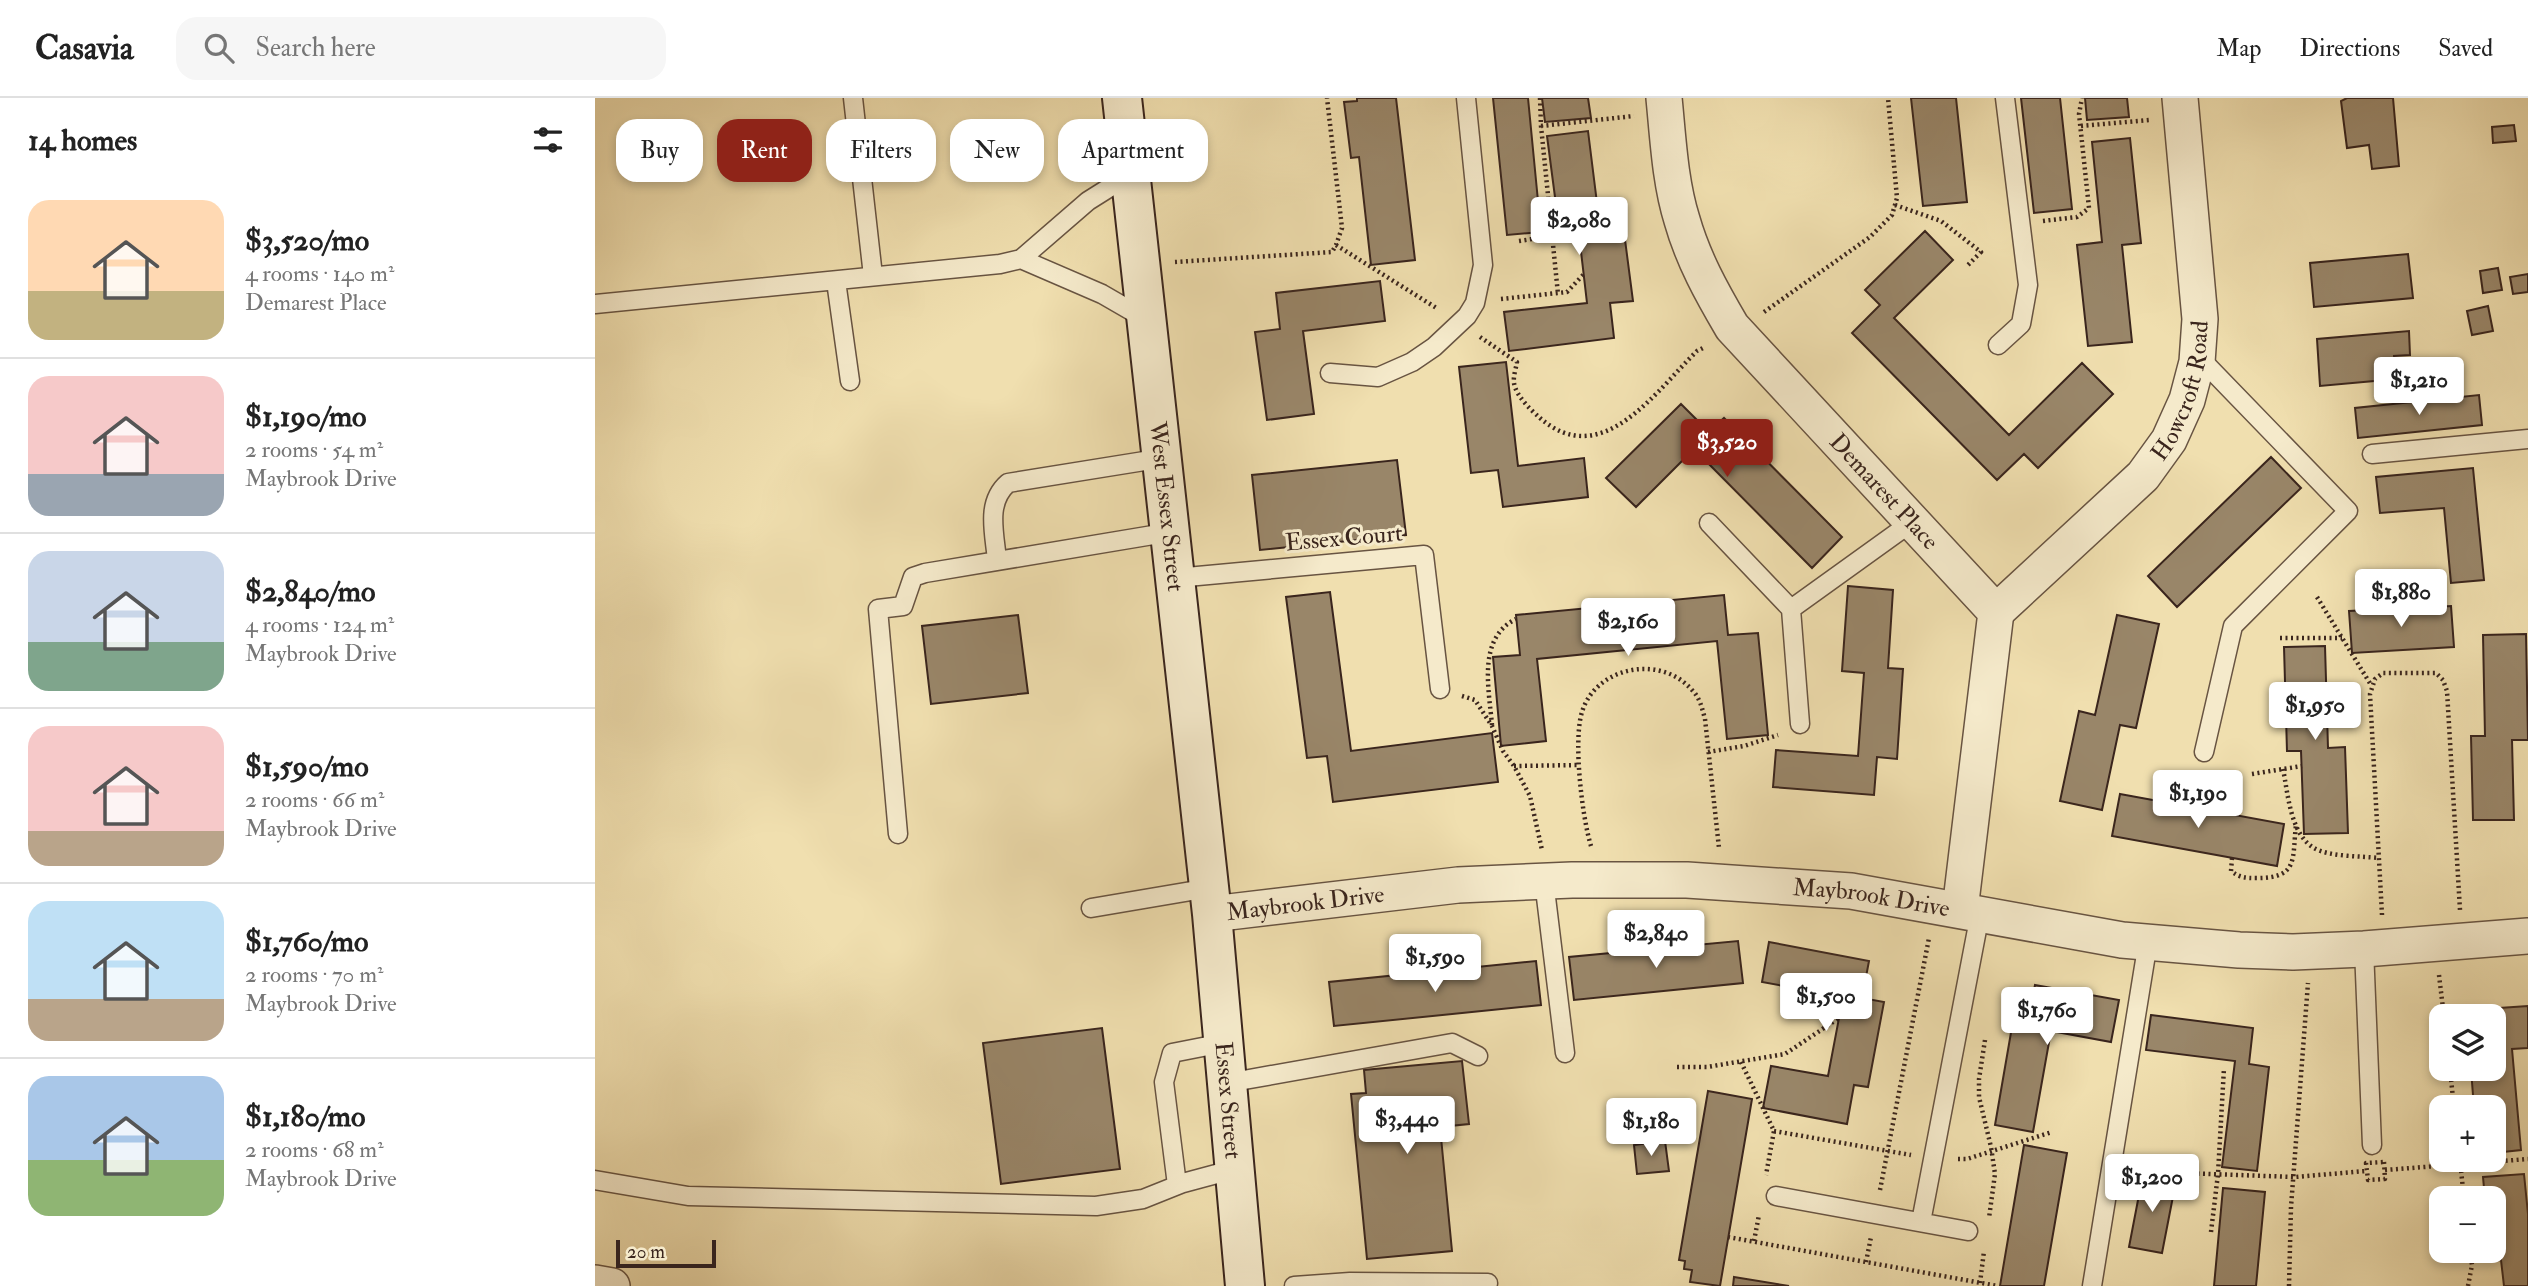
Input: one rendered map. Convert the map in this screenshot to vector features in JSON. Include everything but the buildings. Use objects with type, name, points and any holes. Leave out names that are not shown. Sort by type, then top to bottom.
[{"type":"main road","name":"West Essex Street","points":[[1122,98],[1124,119]]},
{"type":"main road","name":"West Essex Street","points":[[1132,182],[1211,901]]},
{"type":"main road","name":"Essex Street","points":[[1211,901],[1245,1286]]},
{"type":"street","name":"Demarest Place","points":[[1665,105],[1681,219],[1703,277],[1736,332],[1996,612]]},
{"type":"street","name":"Howcroft Road","points":[[1996,612],[2143,476],[2169,440],[2187,400],[2197,355],[2200,319],[2181,107]]},
{"type":"street","points":[[1958,910],[1996,612]]},
{"type":"street","name":"Maybrook Drive","points":[[1211,901],[1548,881],[1687,880],[1851,891],[2122,940],[2239,950],[2374,948],[2528,936]]},
{"type":"street","points":[[595,1283],[612,1286]]},
{"type":"lane","points":[[853,98],[873,276]]},
{"type":"lane","points":[[1330,373],[1378,377],[1412,362],[1434,348],[1475,303],[1483,265],[1466,98]]},
{"type":"lane","points":[[1998,345],[2021,324],[2028,285],[2005,98]]},
{"type":"lane","points":[[595,304],[1000,264],[1021,259],[1088,201],[1118,182]]},
{"type":"lane","points":[[1021,259],[1102,294],[1148,320]]},
{"type":"lane","points":[[837,281],[850,382]]},
{"type":"lane","points":[[2197,355],[2348,511],[2233,626],[2204,752]]},
{"type":"lane","points":[[2372,454],[2528,439]]},
{"type":"lane","points":[[997,561],[992,507],[997,492],[1008,484],[1163,457]]},
{"type":"lane","points":[[1791,609],[1912,522]]},
{"type":"lane","points":[[1709,523],[1791,609],[1800,723]]},
{"type":"lane","points":[[898,834],[878,609],[903,606],[913,577],[1171,532]]},
{"type":"lane","name":"Essex Court","points":[[1176,578],[1424,555],[1440,689]]},
{"type":"lane","points":[[1548,881],[1565,1053]]},
{"type":"lane","points":[[1091,908],[1211,901]]},
{"type":"lane","points":[[1921,1222],[1958,910]]},
{"type":"lane","points":[[2092,1286],[2148,942]]},
{"type":"lane","points":[[2372,1145],[2374,948]]},
{"type":"lane","points":[[1177,1185],[1164,1082],[1172,1053],[1223,1043]]},
{"type":"lane","points":[[1227,1083],[1452,1043],[1478,1056]]},
{"type":"lane","points":[[595,1180],[688,1196],[1096,1206],[1143,1199],[1177,1185],[1235,1169]]},
{"type":"lane","points":[[1770,1191],[1968,1231]]},
{"type":"lane","points":[[1294,1286],[1350,1282],[1489,1283]]},
{"type":"path","points":[[1141,265],[1332,252],[1342,228],[1327,98]]},
{"type":"path","points":[[1540,98],[1558,294]]},
{"type":"path","points":[[1336,245],[1517,362],[1514,384],[1523,401],[1559,433],[1593,436],[1613,428],[1650,401],[1697,351],[1736,332],[1870,237],[1892,215],[1897,198],[1888,98]]},
{"type":"path","points":[[2022,223],[2077,217],[2089,208],[2079,114],[2082,98]]},
{"type":"path","points":[[1541,126],[1665,105]]},
{"type":"path","points":[[2081,126],[2181,107]]},
{"type":"path","points":[[1895,205],[1941,221],[1981,252],[1967,266]]},
{"type":"path","points":[[1519,241],[1552,236]]},
{"type":"path","points":[[1497,300],[1567,292],[1584,274]]},
{"type":"path","points":[[2317,597],[2372,685]]},
{"type":"path","points":[[1492,726],[1489,656],[1501,629],[1516,619]]},
{"type":"path","points":[[2280,638],[2343,638]]},
{"type":"path","points":[[1602,880],[1587,832],[1579,732],[1582,712],[1589,697],[1601,685],[1630,669],[1663,671],[1679,678],[1700,700],[1705,719],[1724,882]]},
{"type":"path","points":[[2374,948],[2379,858],[2370,694],[2375,679],[2383,673],[2436,673],[2443,680],[2447,691],[2461,941]]},
{"type":"path","points":[[1440,689],[1475,700],[1492,726],[1503,751],[1530,796],[1548,881]]},
{"type":"path","points":[[1708,752],[1775,737],[1800,723]]},
{"type":"path","points":[[1514,766],[1580,765]]},
{"type":"path","points":[[2252,774],[2302,766]]},
{"type":"path","points":[[2283,769],[2296,824],[2304,839],[2314,848],[2329,852],[2379,858]]},
{"type":"path","points":[[2232,858],[2231,871],[2239,878],[2277,878],[2287,872],[2291,864],[2296,824]]},
{"type":"path","points":[[1866,1262],[1875,1214],[1958,910]]},
{"type":"path","points":[[2289,1286],[2291,1207],[2310,951]]},
{"type":"path","points":[[1677,1067],[1707,1068],[1785,1054],[1839,1018]]},
{"type":"path","points":[[1985,1039],[1979,1097],[1995,1174],[1987,1228]]},
{"type":"path","points":[[1741,1062],[1774,1131],[1770,1191]]},
{"type":"path","points":[[2211,1232],[2218,1174],[2224,1068]]},
{"type":"path","points":[[2506,1160],[2528,1159]]},
{"type":"path","points":[[2385,1170],[2429,1165]]},
{"type":"path","points":[[2181,1173],[2295,1177],[2367,1171]]},
{"type":"path","points":[[1754,1241],[1759,1214]]},
{"type":"path","points":[[1728,1237],[1998,1286]]},
{"type":"path","points":[[1980,1283],[1986,1242]]},
{"type":"path","points":[[2468,1286],[2472,1263]]}]
